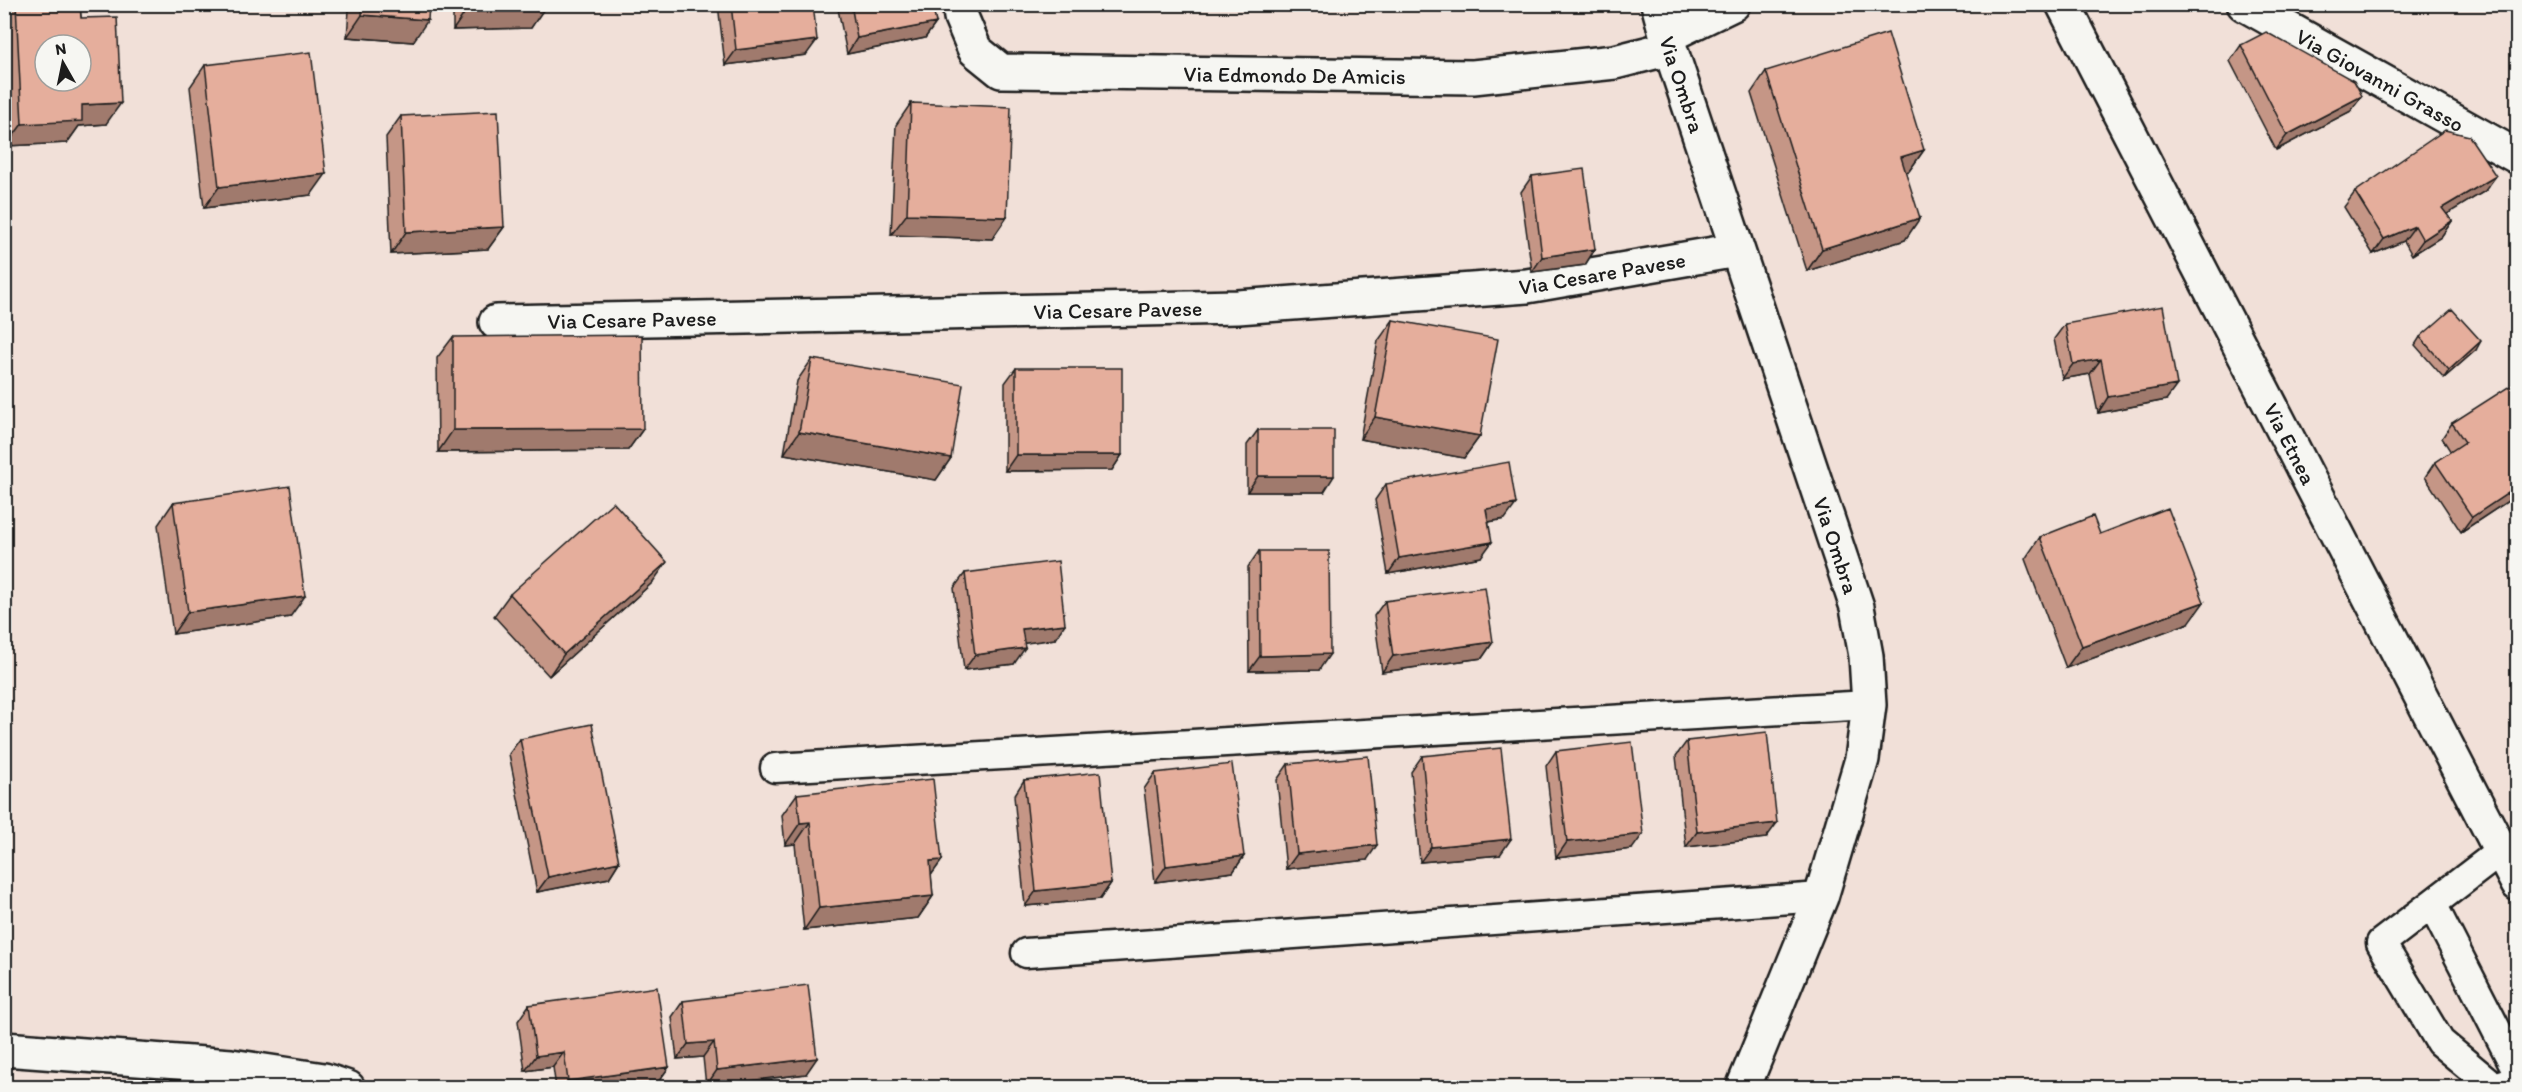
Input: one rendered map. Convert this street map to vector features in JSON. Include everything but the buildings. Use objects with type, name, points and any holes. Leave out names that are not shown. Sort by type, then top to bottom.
[{"type":"street","name":"Via Edmondo De Amicis","points":[[959,4],[961,17],[975,50],[1001,71],[1473,77],[1615,62],[1668,42],[1733,4]]},
{"type":"street","name":"Via Ombra","points":[[1658,4],[1668,42],[1857,607],[1866,656],[1869,705],[1862,759],[1821,897],[1743,1088]]},
{"type":"street","name":"Via Etnea","points":[[2063,4],[2517,884]]},
{"type":"street","name":"Via Giovanni Grasso","points":[[2244,4],[2517,157]]},
{"type":"street","name":"Via Cesare Pavese","points":[[496,322],[1238,307],[1527,286],[1737,250]]},
{"type":"street","points":[[4,1049],[233,1077],[324,1080],[348,1088]]},
{"type":"lane","points":[[776,768],[1869,705]]},
{"type":"lane","points":[[2500,851],[2381,943],[2440,1042],[2494,1087],[2517,1079]]},
{"type":"lane","points":[[1026,953],[1821,897]]},
{"type":"lane","points":[[2432,904],[2517,1072]]}]
